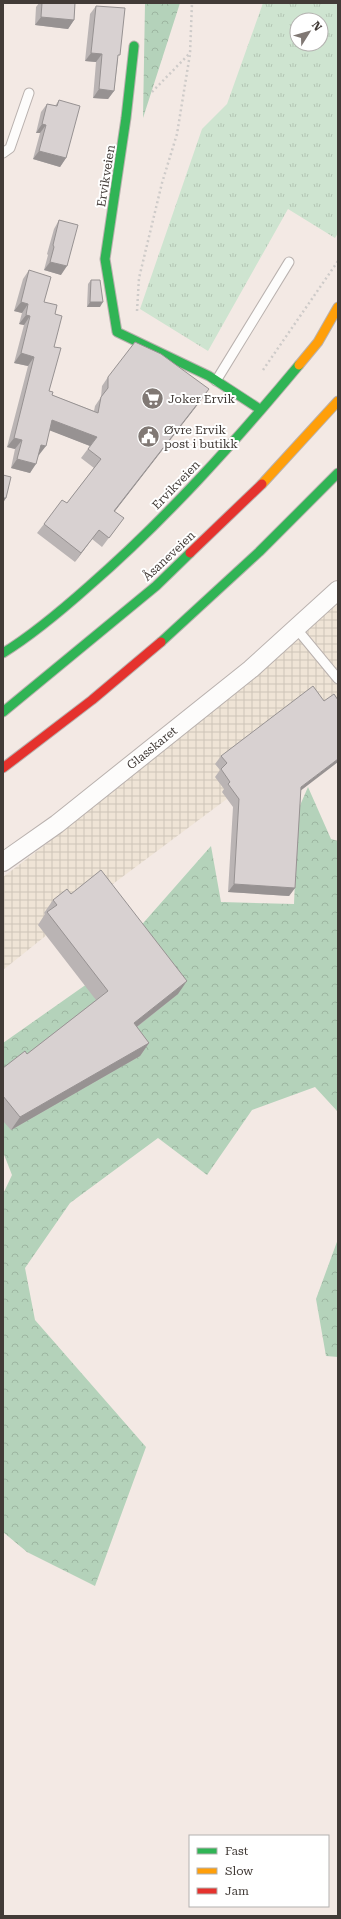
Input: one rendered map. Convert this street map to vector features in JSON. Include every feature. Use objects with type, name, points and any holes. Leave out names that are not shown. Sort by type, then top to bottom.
[{"type":"main road","name":"Ervikveien","points":[[134,46],[126,118],[105,259],[117,332],[195,369],[245,397],[262,410]]},
{"type":"main road","name":"Ervikveien","points":[[3,652],[18,644],[58,613],[126,554],[203,475],[262,410],[318,342],[338,308]]},
{"type":"main road","name":"Åsaneveien","points":[[3,712],[156,586],[264,482],[338,402]]},
{"type":"main road","points":[[3,768],[113,684],[180,625],[295,517],[338,473]]},
{"type":"street","name":"Glasskaret","points":[[3,862],[57,824],[251,669],[338,590]]},
{"type":"lane","points":[[3,153],[10,148],[29,93]]},
{"type":"lane","points":[[216,381],[289,262]]},
{"type":"lane","points":[[296,628],[338,679]]},
{"type":"path","points":[[137,315],[139,278],[162,182],[177,134],[190,54],[192,3]]},
{"type":"path","points":[[126,118],[190,54]]},
{"type":"path","points":[[245,397],[338,261]]},
{"type":"shaded area","points":[[338,600],[338,708],[282,758],[78,910],[3,970],[3,877],[54,838],[247,682]]},
{"type":"green space","points":[[145,3],[180,3],[143,118]]},
{"type":"green space","points":[[263,3],[338,3],[338,233],[335,238],[288,209],[208,351],[140,309],[202,129],[227,104]]},
{"type":"green space","points":[[308,787],[331,839],[338,841],[338,1112],[315,1087],[252,1110],[207,1175],[158,1138],[70,1203],[25,1268],[35,1320],[146,1447],[95,1586],[27,1552],[3,1532],[3,1194],[12,1175],[3,1152],[3,1043],[94,979],[211,846],[221,902],[294,904],[298,810]]},
{"type":"green space","points":[[338,1239],[338,1357],[326,1356],[316,1299]]},
{"type":"building","points":[[42,3],[75,3],[74,20],[41,17]]},
{"type":"building","points":[[96,6],[125,8],[120,55],[118,55],[114,91],[99,89],[102,54],[91,53]]},
{"type":"building","points":[[59,100],[80,106],[66,158],[39,151],[46,125],[42,124],[47,104],[57,106]]},
{"type":"building","points":[[59,220],[78,225],[67,266],[50,262]]},
{"type":"building","points":[[29,270],[51,277],[44,302],[57,305],[55,314],[62,316],[54,347],[61,348],[49,391],[53,392],[52,395],[98,413],[101,397],[108,388],[108,377],[135,342],[161,354],[209,389],[114,511],[124,518],[109,538],[99,530],[81,553],[44,524],[62,500],[67,503],[101,459],[88,449],[97,437],[52,420],[46,446],[41,445],[36,464],[17,459],[22,440],[14,438],[34,357],[21,353],[30,316],[26,315],[28,304],[21,302]]},
{"type":"building","points":[[91,280],[100,280],[103,302],[90,302]]},
{"type":"building","points":[[3,475],[11,477],[6,498],[3,498]]},
{"type":"building","points":[[313,686],[324,701],[334,694],[338,700],[338,759],[301,787],[295,888],[234,884],[239,799],[228,784],[230,782],[221,769],[227,763],[221,756]]},
{"type":"building","points":[[101,870],[187,981],[134,1023],[149,1043],[20,1117],[3,1096],[3,1068],[25,1051],[27,1054],[108,991],[47,912],[57,905],[53,900],[67,889],[71,894]]},
{"type":"traffic: fast","points":[[134,46],[126,118],[105,259],[117,332],[209,376],[261,410]]},
{"type":"traffic: fast","points":[[3,653],[26,638],[58,613],[145,534],[224,452],[299,365]]},
{"type":"traffic: fast","points":[[161,642],[259,552],[338,473]]},
{"type":"traffic: fast","points":[[3,712],[156,586],[190,553]]},
{"type":"traffic: slow","points":[[299,365],[318,342],[338,307]]},
{"type":"traffic: slow","points":[[262,484],[338,401]]},
{"type":"traffic: jam","points":[[190,553],[262,484]]},
{"type":"traffic: jam","points":[[3,768],[92,700],[161,642]]},
{"type":"place","name":"Joker Ervik","points":[[152,399]]},
{"type":"place","name":"Øvre Ervik post i butikk","points":[[148,437]]}]
